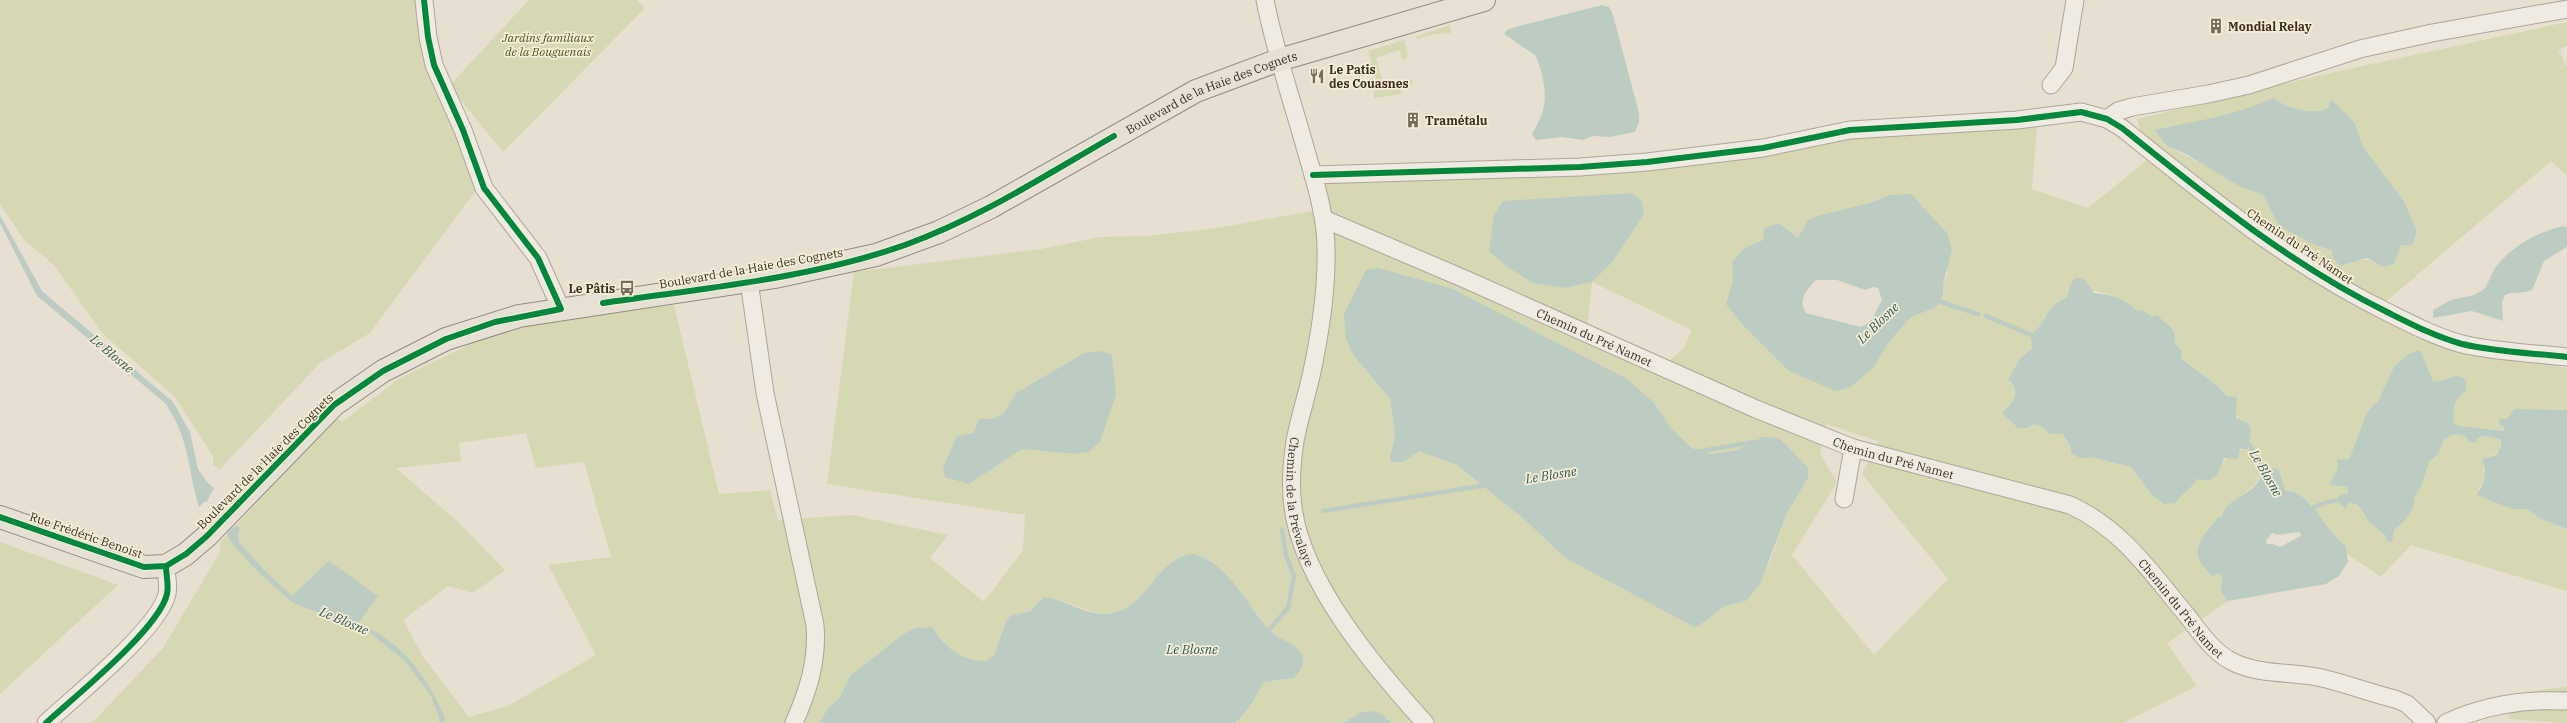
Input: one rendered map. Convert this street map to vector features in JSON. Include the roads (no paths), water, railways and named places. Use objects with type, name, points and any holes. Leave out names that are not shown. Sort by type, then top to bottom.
[{"type":"main road","name":"Boulevard de la Haie des Cognets","points":[[166,566],[186,554],[207,536],[334,405],[383,371],[446,339],[495,322],[561,309],[749,281],[851,262],[939,232],[1017,193],[1196,91],[1279,60],[1484,0]]},
{"type":"main road","name":"Rue Frédéric Benoist","points":[[0,517],[144,566],[166,566]]},
{"type":"street","points":[[424,0],[428,36],[434,65],[464,130],[484,188],[538,258],[561,309]]},
{"type":"street","name":"Chemin de la Prévalaye","points":[[1265,0],[1279,60],[1313,175],[1324,219],[1326,245],[1322,314],[1311,375],[1295,441],[1292,479],[1293,507],[1301,541],[1317,576],[1357,643],[1425,723]]},
{"type":"street","points":[[2051,85],[2064,68],[2076,0]]},
{"type":"street","points":[[2107,119],[2118,111],[2132,107],[2200,96],[2249,84],[2360,49],[2432,33],[2567,10]]},
{"type":"street","name":"Chemin du Pré Namet","points":[[1313,175],[1580,167],[1647,162],[1763,148],[1850,130],[2017,120],[2081,112],[2107,119],[2255,230],[2350,294],[2415,326],[2461,344],[2567,357]]},
{"type":"street","name":"Chemin du Pré Namet","points":[[1324,219],[1467,280],[1749,406],[1853,448],[2044,496],[2092,515],[2127,544],[2209,643],[2230,661],[2265,671],[2322,678],[2395,699],[2407,704],[2427,723]]},
{"type":"street","points":[[749,281],[767,400],[815,625],[815,660],[812,677],[794,723]]},
{"type":"street","points":[[1844,499],[1853,448]]},
{"type":"street","points":[[46,723],[121,655],[154,618],[167,594],[166,566]]},
{"type":"street","points":[[2446,723],[2495,706],[2543,700],[2567,701]]},
{"type":"water","points":[[1602,5],[1609,7],[1613,15],[1639,113],[1639,122],[1635,132],[1610,137],[1593,136],[1583,140],[1562,137],[1536,140],[1532,134],[1538,124],[1544,107],[1545,98],[1545,90],[1538,61],[1535,55],[1504,34],[1507,30],[1515,27]]},
{"type":"water","points":[[2273,98],[2293,108],[2307,111],[2328,108],[2331,99],[2355,123],[2363,147],[2404,201],[2417,231],[2412,245],[2401,245],[2394,264],[2383,267],[2367,258],[2340,266],[2333,258],[2331,250],[2315,245],[2279,226],[2263,195],[2239,186],[2186,154],[2167,146],[2154,130],[2229,114]]},
{"type":"water","points":[[1632,193],[1642,201],[1644,214],[1613,261],[1592,282],[1564,288],[1533,283],[1506,266],[1489,251],[1494,216],[1503,201]]},
{"type":"water","points":[[1911,194],[1947,233],[1952,250],[1943,284],[1943,295],[1935,308],[1911,317],[1888,343],[1874,367],[1851,387],[1836,391],[1789,371],[1741,323],[1726,304],[1733,280],[1732,262],[1745,248],[1763,240],[1764,228],[1779,223],[1798,238],[1808,220],[1814,217],[1869,203],[1890,195]],"holes":[[[1816,280],[1837,280],[1865,290],[1873,287],[1878,288],[1882,300],[1871,321],[1861,327],[1806,313],[1802,304],[1804,295]]]},
{"type":"water","points":[[0,215],[42,291],[173,402],[190,432],[198,469],[207,482],[214,488],[206,503],[205,501],[199,507],[184,441],[173,416],[165,403],[37,296],[0,223]]},
{"type":"water","points":[[2567,227],[2567,247],[2544,261],[2532,290],[2505,295],[2502,303],[2503,321],[2472,311],[2433,318],[2433,310],[2447,302],[2473,295],[2484,289],[2495,268],[2518,246],[2535,236],[2555,228]]},
{"type":"water","points":[[1378,268],[1453,289],[1627,379],[1654,403],[1671,428],[1692,448],[1711,454],[1737,450],[1762,437],[1779,438],[1808,468],[1808,478],[1787,513],[1760,584],[1746,601],[1725,606],[1696,628],[1565,558],[1526,521],[1457,465],[1419,451],[1403,462],[1391,462],[1390,457],[1395,435],[1390,399],[1354,356],[1346,339],[1344,314],[1366,270]]},
{"type":"water","points":[[2075,278],[2083,278],[2094,293],[2122,299],[2136,310],[2144,311],[2152,317],[2158,315],[2173,329],[2175,344],[2181,350],[2182,359],[2213,382],[2227,396],[2237,397],[2236,418],[2249,424],[2251,432],[2248,449],[2240,449],[2238,459],[2224,458],[2217,475],[2209,481],[2197,479],[2175,503],[2164,504],[2151,494],[2131,467],[2091,457],[2083,459],[2071,454],[2070,445],[2062,434],[2050,434],[2041,426],[2034,424],[2028,428],[2018,428],[2002,413],[2013,401],[2015,393],[2012,384],[2008,379],[2020,359],[2032,348],[2031,335],[2037,330],[2050,310],[2059,302],[2067,298],[2070,285]]},
{"type":"water","points":[[2420,350],[2433,381],[2442,381],[2454,376],[2462,377],[2466,380],[2466,391],[2456,401],[2454,424],[2504,431],[2504,427],[2500,425],[2499,419],[2507,419],[2515,409],[2567,410],[2567,529],[2539,518],[2527,509],[2512,509],[2477,495],[2483,483],[2485,470],[2482,459],[2496,455],[2501,446],[2501,440],[2485,436],[2477,438],[2476,443],[2469,442],[2467,438],[2460,434],[2452,435],[2444,440],[2437,455],[2429,462],[2422,485],[2415,496],[2413,508],[2405,520],[2394,530],[2392,542],[2386,541],[2386,536],[2369,521],[2357,505],[2349,503],[2345,508],[2337,501],[2339,496],[2348,493],[2347,487],[2329,485],[2338,468],[2337,459],[2347,460],[2350,457],[2367,412],[2378,401],[2394,367],[2408,354]]},
{"type":"water","points":[[1100,351],[1112,355],[1116,395],[1100,442],[1088,452],[1074,454],[1022,449],[969,484],[945,477],[943,467],[957,436],[973,433],[979,419],[992,419],[1004,413],[1016,393],[1084,353]]},
{"type":"water","points":[[2266,467],[2279,470],[2285,490],[2296,492],[2311,505],[2333,534],[2346,546],[2348,562],[2339,576],[2326,584],[2228,601],[2221,592],[2222,576],[2217,573],[2212,577],[2204,567],[2198,556],[2199,546],[2204,535],[2218,517],[2222,517],[2227,507],[2231,503],[2255,486]],"holes":[[[2300,532],[2301,536],[2280,547],[2273,544],[2267,544],[2266,541],[2272,533],[2277,535]]]},
{"type":"water","points":[[236,525],[240,529],[238,532],[239,542],[264,570],[292,596],[329,561],[378,596],[358,624],[387,639],[400,650],[421,675],[445,718],[441,721],[431,696],[405,661],[368,631],[293,603],[254,568],[231,542],[227,533]]},
{"type":"water","name":"Le Blosne","points":[[1193,554],[1206,559],[1228,576],[1273,633],[1292,644],[1303,656],[1302,666],[1294,678],[1264,682],[1250,706],[1236,723],[819,723],[828,708],[839,699],[850,676],[903,634],[915,628],[933,627],[942,641],[955,652],[962,656],[986,661],[994,655],[1006,621],[1010,616],[1030,611],[1044,597],[1059,600],[1080,609],[1095,613],[1102,614],[1117,612],[1130,606],[1140,597],[1168,565],[1179,558]]},
{"type":"water","points":[[1373,711],[1383,715],[1391,723],[1343,723],[1361,712]]},
{"type":"waterway","name":"Le Blosne","points":[[1935,300],[1978,314]]},
{"type":"waterway","name":"Le Blosne","points":[[1986,316],[2036,337]]},
{"type":"waterway","name":"Le Blosne","points":[[1696,452],[1754,442]]},
{"type":"waterway","name":"Le Blosne","points":[[2244,442],[2250,445],[2266,475]]},
{"type":"waterway","name":"Le Blosne","points":[[1323,511],[1487,485]]},
{"type":"waterway","name":"Le Blosne","points":[[2307,510],[2327,502],[2342,500]]},
{"type":"waterway","name":"Le Blosne","points":[[1267,632],[1288,608],[1294,576],[1286,555],[1282,530]]},
{"type":"waterway","name":"Le Blosne","points":[[441,714],[442,723]]},
{"type":"place","name":"Mondial Relay","points":[[2216,26]]},
{"type":"place","name":"Le Patis des Couasnes","points":[[1317,76]]},
{"type":"place","name":"Tramétalu","points":[[1413,120]]},
{"type":"place","name":"Le Pâtis","points":[[627,288]]},
{"type":"park label","name":"Jardins familiaux de la Bouguenais","points":[[548,44]]}]
